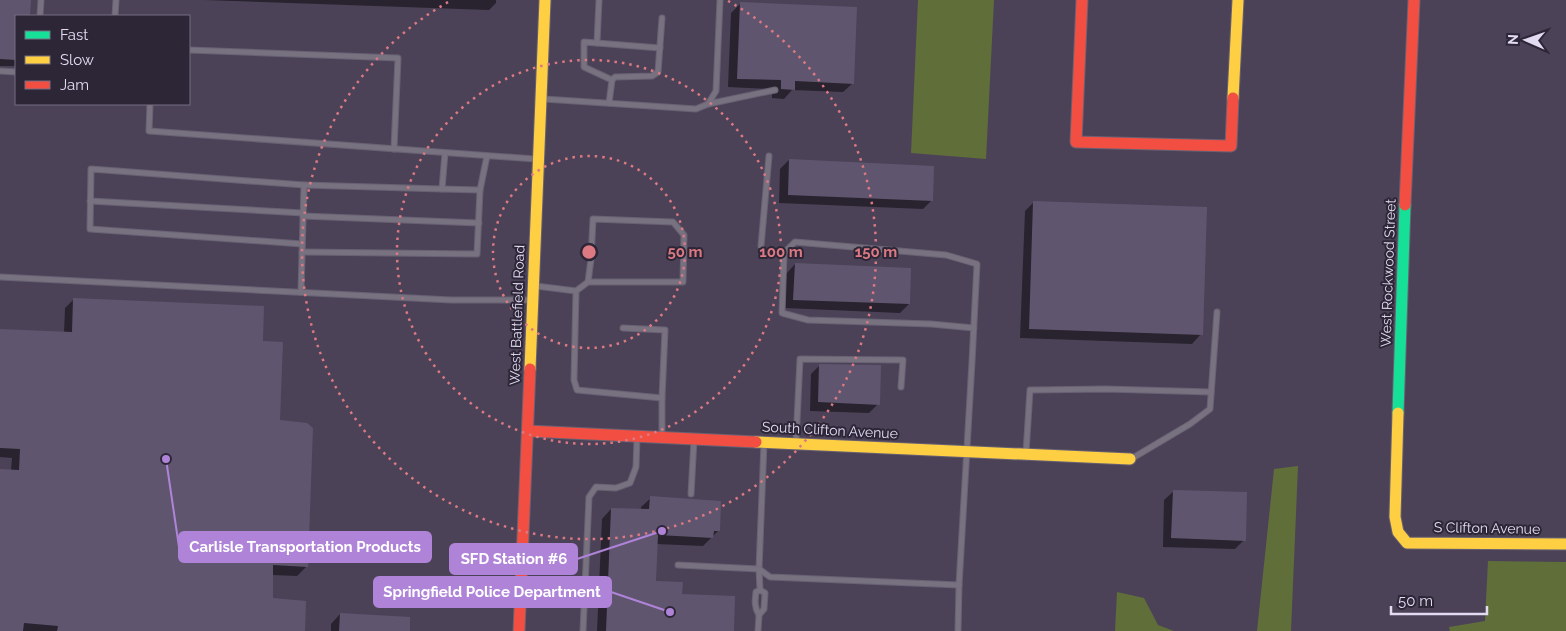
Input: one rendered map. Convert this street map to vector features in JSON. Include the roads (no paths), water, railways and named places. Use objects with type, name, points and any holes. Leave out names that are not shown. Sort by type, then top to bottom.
[{"type":"street","name":"West Battlefield Road","points":[[519,631],[545,0]]},
{"type":"street","points":[[1082,0],[1076,142],[1231,146],[1238,0]]},
{"type":"street","name":"West Rockwood Street","points":[[1406,543],[1398,532],[1395,517],[1414,0]]},
{"type":"street","name":"South Clifton Avenue","points":[[528,431],[1130,459]]},
{"type":"street","name":"S Clifton Avenue","points":[[1406,543],[1566,544]]},
{"type":"lane","points":[[40,15],[41,0]]},
{"type":"lane","points":[[115,15],[116,0]]},
{"type":"lane","points":[[597,43],[599,0]]},
{"type":"lane","points":[[708,104],[716,91],[720,0]]},
{"type":"lane","points":[[609,103],[612,80],[615,77],[652,76],[658,72],[662,18]]},
{"type":"lane","points":[[612,80],[584,68],[584,42],[660,48]]},
{"type":"lane","points":[[190,50],[398,58],[394,149]]},
{"type":"lane","points":[[0,71],[15,72]]},
{"type":"lane","points":[[541,99],[696,109],[708,104],[775,90]]},
{"type":"lane","points":[[150,105],[149,131],[538,160]]},
{"type":"lane","points":[[442,189],[445,153]]},
{"type":"lane","points":[[302,252],[477,254],[480,190],[487,156]]},
{"type":"lane","points":[[761,246],[769,156]]},
{"type":"lane","points":[[302,244],[90,229],[91,169],[304,185],[480,190]]},
{"type":"lane","points":[[301,292],[304,185]]},
{"type":"lane","points":[[90,201],[303,215],[479,223]]},
{"type":"lane","points":[[533,286],[576,291],[588,282],[682,282],[684,235],[673,222],[593,219],[588,282]]},
{"type":"lane","points":[[958,631],[959,585],[974,328],[976,264],[946,255],[795,242],[784,253],[782,313],[808,320],[931,324],[974,328]]},
{"type":"lane","points":[[0,277],[451,300],[532,300]]},
{"type":"lane","points":[[576,291],[574,380],[578,390],[662,398]]},
{"type":"lane","points":[[1130,459],[1210,410],[1217,312]]},
{"type":"lane","points":[[623,328],[665,330],[662,438]]},
{"type":"lane","points":[[796,444],[800,359],[903,360],[901,387]]},
{"type":"lane","points":[[1026,454],[1030,390],[1106,389],[1211,392]]},
{"type":"lane","points":[[583,631],[589,497],[596,487],[616,488],[630,482],[636,467],[637,436]]},
{"type":"lane","points":[[692,494],[694,439]]},
{"type":"lane","points":[[760,590],[759,568],[764,442]]},
{"type":"lane","points":[[678,565],[759,568],[770,577],[959,585]]},
{"type":"lane","points":[[758,631],[759,615],[755,609],[755,602],[756,592],[760,590]]},
{"type":"lane","points":[[759,615],[764,610],[765,593],[760,590]]},
{"type":"place","name":"Carlisle Transportation Products","points":[[166,459]]},
{"type":"place","name":"SFD Station #6","points":[[662,531]]},
{"type":"place","name":"Springfield Police Department","points":[[670,612]]}]
